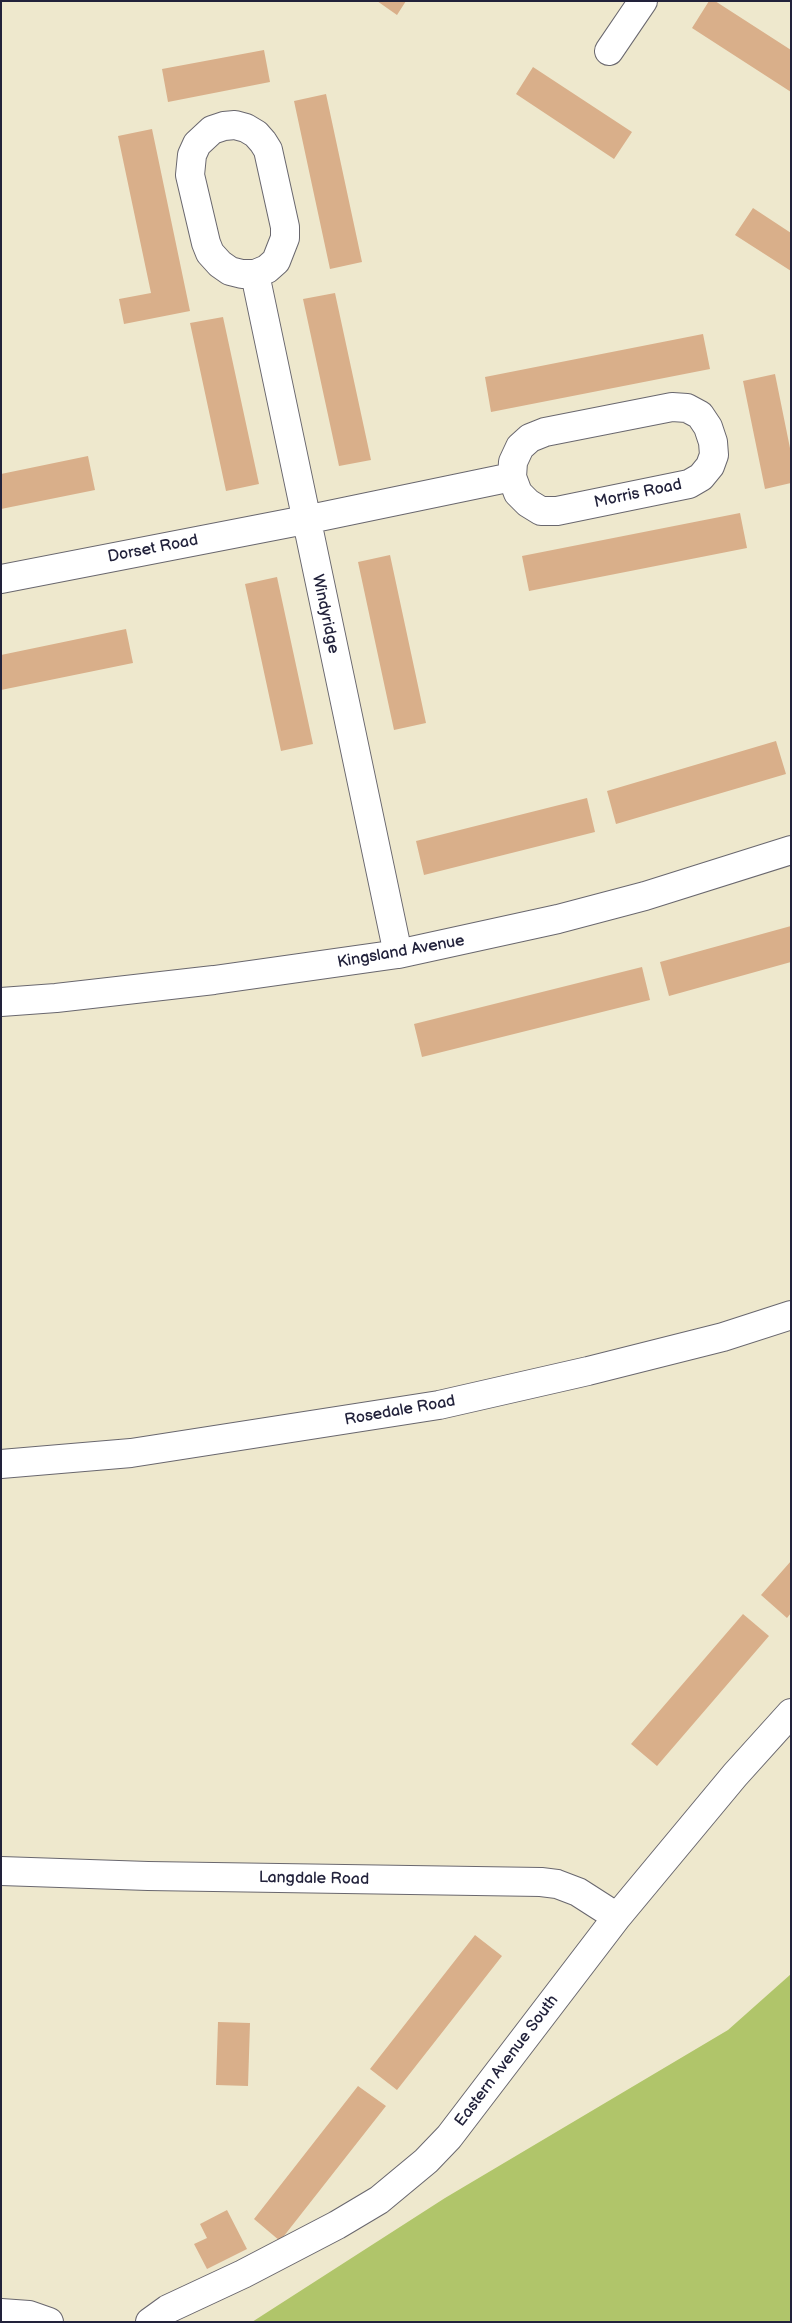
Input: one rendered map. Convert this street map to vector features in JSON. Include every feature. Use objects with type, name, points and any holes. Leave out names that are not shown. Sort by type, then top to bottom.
[{"type":"street","points":[[610,51],[643,1]]},
{"type":"street","points":[[235,125],[246,128],[263,142],[268,150],[285,227],[285,238],[276,261],[267,269],[255,274],[242,274],[230,271],[210,253],[190,175],[192,155],[197,144],[212,130],[224,126],[235,125]]},
{"type":"street","name":"Windyridge","points":[[255,274],[305,520],[398,954]]},
{"type":"street","name":"Morris Road","points":[[672,407],[687,408],[700,415],[708,427],[713,442],[714,454],[710,466],[701,477],[689,484],[557,511],[541,511],[528,503],[518,493],[512,477],[513,462],[520,447],[530,438],[545,432],[672,407]]},
{"type":"street","points":[[305,520],[512,477]]},
{"type":"street","name":"Dorset Road","points":[[1,579],[305,520]]},
{"type":"street","name":"Kingsland Avenue","points":[[1,1002],[56,998],[214,980],[398,954],[558,919],[645,896],[791,850]]},
{"type":"street","name":"Rosedale Road","points":[[1,1464],[131,1454],[438,1405],[723,1337],[791,1315]]},
{"type":"street","name":"Eastern Avenue South","points":[[150,2322],[168,2309],[243,2274],[337,2225],[379,2200],[426,2161],[449,2137],[617,1917],[735,1775],[791,1713]]},
{"type":"street","name":"Langdale Road","points":[[1,1871],[158,1876],[541,1882],[557,1884],[578,1892],[617,1917]]},
{"type":"street","points":[[1,2313],[29,2315],[49,2322]]},
{"type":"green space","points":[[791,1974],[791,2322],[252,2322],[445,2198],[728,2030]]},
{"type":"building","points":[[377,1],[406,1],[397,15]]},
{"type":"building","points":[[709,1],[715,1],[791,50],[791,92],[692,28]]},
{"type":"building","points":[[264,50],[270,82],[168,102],[162,69]]},
{"type":"building","points":[[533,67],[632,132],[614,159],[516,94]]},
{"type":"building","points":[[326,94],[362,262],[330,269],[294,101]]},
{"type":"building","points":[[152,129],[190,311],[124,324],[119,299],[151,293],[118,136]]},
{"type":"building","points":[[753,208],[791,233],[791,271],[735,235]]},
{"type":"building","points":[[335,293],[371,460],[339,466],[303,299]]},
{"type":"building","points":[[223,317],[259,484],[226,491],[190,323]]},
{"type":"building","points":[[703,334],[710,369],[491,412],[485,377]]},
{"type":"building","points":[[775,374],[791,453],[791,483],[765,489],[743,381]]},
{"type":"building","points":[[88,456],[95,490],[1,509],[1,474]]},
{"type":"building","points":[[740,513],[747,548],[529,591],[522,556]]},
{"type":"building","points":[[390,555],[426,723],[394,730],[358,562]]},
{"type":"building","points":[[277,577],[313,744],[281,751],[245,584]]},
{"type":"building","points":[[126,629],[133,663],[1,690],[1,655]]},
{"type":"building","points":[[776,741],[786,774],[616,824],[607,791]]},
{"type":"building","points":[[587,798],[595,832],[424,875],[416,841]]},
{"type":"building","points":[[791,926],[791,962],[669,996],[660,962]]},
{"type":"building","points":[[642,967],[650,1000],[422,1057],[414,1024]]},
{"type":"building","points":[[791,1561],[791,1613],[787,1618],[761,1595]]},
{"type":"building","points":[[743,1614],[769,1636],[657,1766],[631,1744]]},
{"type":"building","points":[[475,1935],[502,1956],[397,2090],[370,2069]]},
{"type":"building","points":[[218,2022],[250,2023],[248,2086],[216,2085]]},
{"type":"building","points":[[358,2086],[386,2106],[280,2241],[254,2219]]},
{"type":"building","points":[[227,2210],[247,2249],[207,2269],[194,2244],[207,2238],[200,2224]]}]
